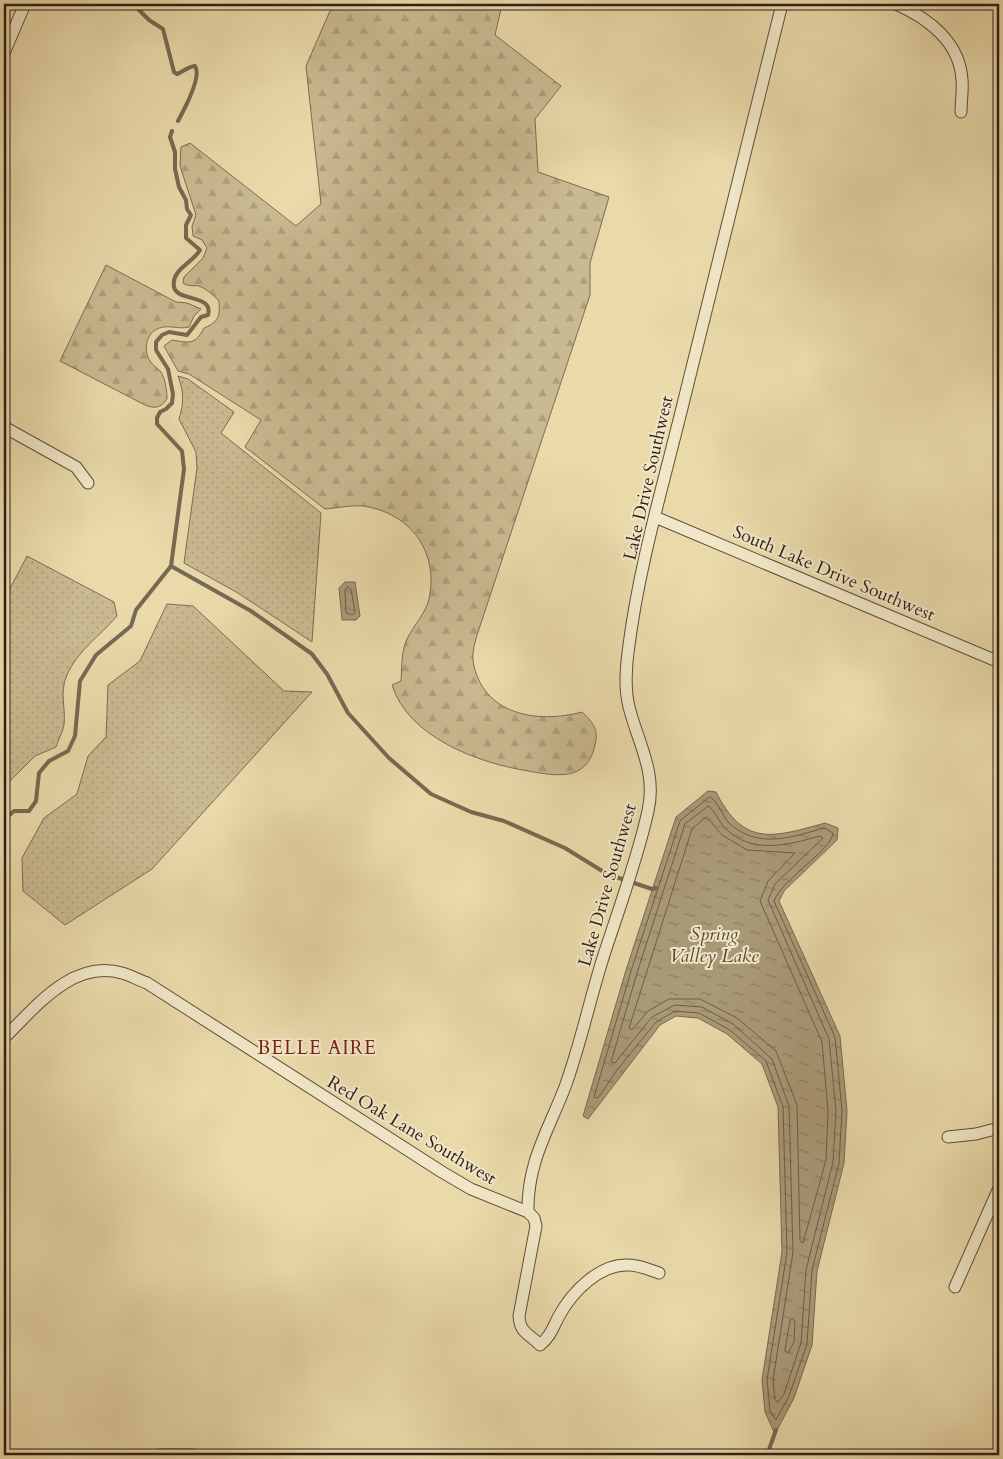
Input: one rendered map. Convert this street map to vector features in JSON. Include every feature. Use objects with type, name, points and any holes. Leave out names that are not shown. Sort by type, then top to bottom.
[{"type":"street","points":[[4,53],[25,4]]},
{"type":"street","name":"Lake Drive Southwest","points":[[660,1273],[630,1265],[619,1265],[599,1274],[570,1301],[559,1316],[552,1333],[540,1345],[534,1338],[526,1335],[519,1324],[536,1226],[534,1218],[528,1212],[527,1191],[533,1164],[565,1087],[642,836],[649,806],[650,772],[630,710],[626,679],[629,644],[655,517],[782,4]]},
{"type":"street","points":[[896,4],[917,13],[940,32],[957,58],[962,79],[960,112]]},
{"type":"street","points":[[4,427],[76,466],[88,483]]},
{"type":"street","name":"South Lake Drive Southwest","points":[[655,517],[999,662]]},
{"type":"street","name":"Red Oak Lane Southwest","points":[[4,1038],[61,984],[92,972],[121,973],[166,994],[442,1172],[471,1189],[528,1212]]},
{"type":"street","points":[[948,1137],[976,1134],[999,1128]]},
{"type":"street","points":[[955,1288],[999,1188]]},
{"type":"street","points":[[159,1455],[192,1455]]},
{"type":"green space","points":[[333,4],[502,4],[495,35],[561,86],[535,119],[538,172],[609,197],[590,263],[590,295],[477,635],[473,655],[478,679],[488,693],[500,704],[514,711],[530,715],[547,717],[582,712],[589,719],[596,731],[596,740],[591,757],[578,771],[569,774],[539,773],[508,767],[467,754],[429,733],[413,719],[400,703],[392,685],[401,681],[405,644],[429,599],[430,566],[418,538],[408,526],[380,510],[363,506],[325,509],[245,447],[261,420],[189,374],[178,371],[164,346],[172,340],[191,342],[195,340],[204,328],[216,321],[219,311],[219,301],[210,292],[199,286],[183,283],[184,277],[203,258],[207,248],[202,240],[193,236],[192,226],[196,215],[180,166],[181,147],[190,143],[296,226],[321,204],[306,66]]},
{"type":"green space","points":[[106,265],[176,302],[187,303],[201,309],[194,316],[189,327],[159,328],[152,333],[147,341],[148,357],[164,378],[167,399],[160,406],[151,407],[145,405],[60,361]]},
{"type":"green space","points":[[178,376],[188,379],[234,412],[221,433],[321,513],[312,642],[238,593],[184,563],[197,468],[196,452],[179,419],[183,398]]},
{"type":"green space","points":[[27,556],[114,602],[117,616],[71,666],[63,688],[64,725],[56,747],[35,756],[4,787],[4,600]]},
{"type":"green space","points":[[167,604],[193,606],[284,691],[312,692],[152,869],[65,925],[23,891],[22,858],[44,818],[77,794],[88,756],[106,737],[108,685],[140,661]]},
{"type":"water","points":[[345,582],[355,582],[360,616],[356,620],[342,620],[339,588]]},
{"type":"water","name":"Spring Valley Lake","points":[[708,791],[716,792],[727,810],[738,822],[749,830],[762,834],[790,832],[825,823],[838,828],[837,840],[784,891],[779,901],[840,1036],[847,1111],[844,1163],[817,1271],[812,1345],[794,1398],[775,1434],[765,1412],[762,1380],[782,1252],[778,1107],[762,1064],[727,1034],[698,1018],[676,1016],[660,1025],[588,1119],[583,1116],[626,970],[676,817]]},
{"type":"waterway","points":[[133,4],[149,20],[163,29],[174,72],[177,74],[195,66],[197,71],[188,101],[178,121]]},
{"type":"waterway","points":[[4,820],[14,811],[29,811],[36,801],[39,773],[49,761],[68,751],[75,736],[80,681],[96,655],[131,626],[136,610],[171,566],[184,469],[182,451],[157,424],[160,412],[172,403],[173,394],[168,369],[156,350],[156,342],[162,335],[169,332],[187,335],[201,317],[208,315],[206,304],[181,295],[174,287],[176,275],[200,250],[186,238],[186,225],[191,215],[179,187],[175,169],[175,152],[170,137],[172,131]]},
{"type":"waterway","points":[[171,566],[251,611],[312,654],[327,674],[348,713],[389,758],[431,794],[471,812],[504,821],[565,848],[607,874],[652,889],[656,888]]},
{"type":"waterway","points":[[767,1455],[776,1430]]},
{"type":"district","name":"BELLE AIRE","points":[[317,1047]]}]
